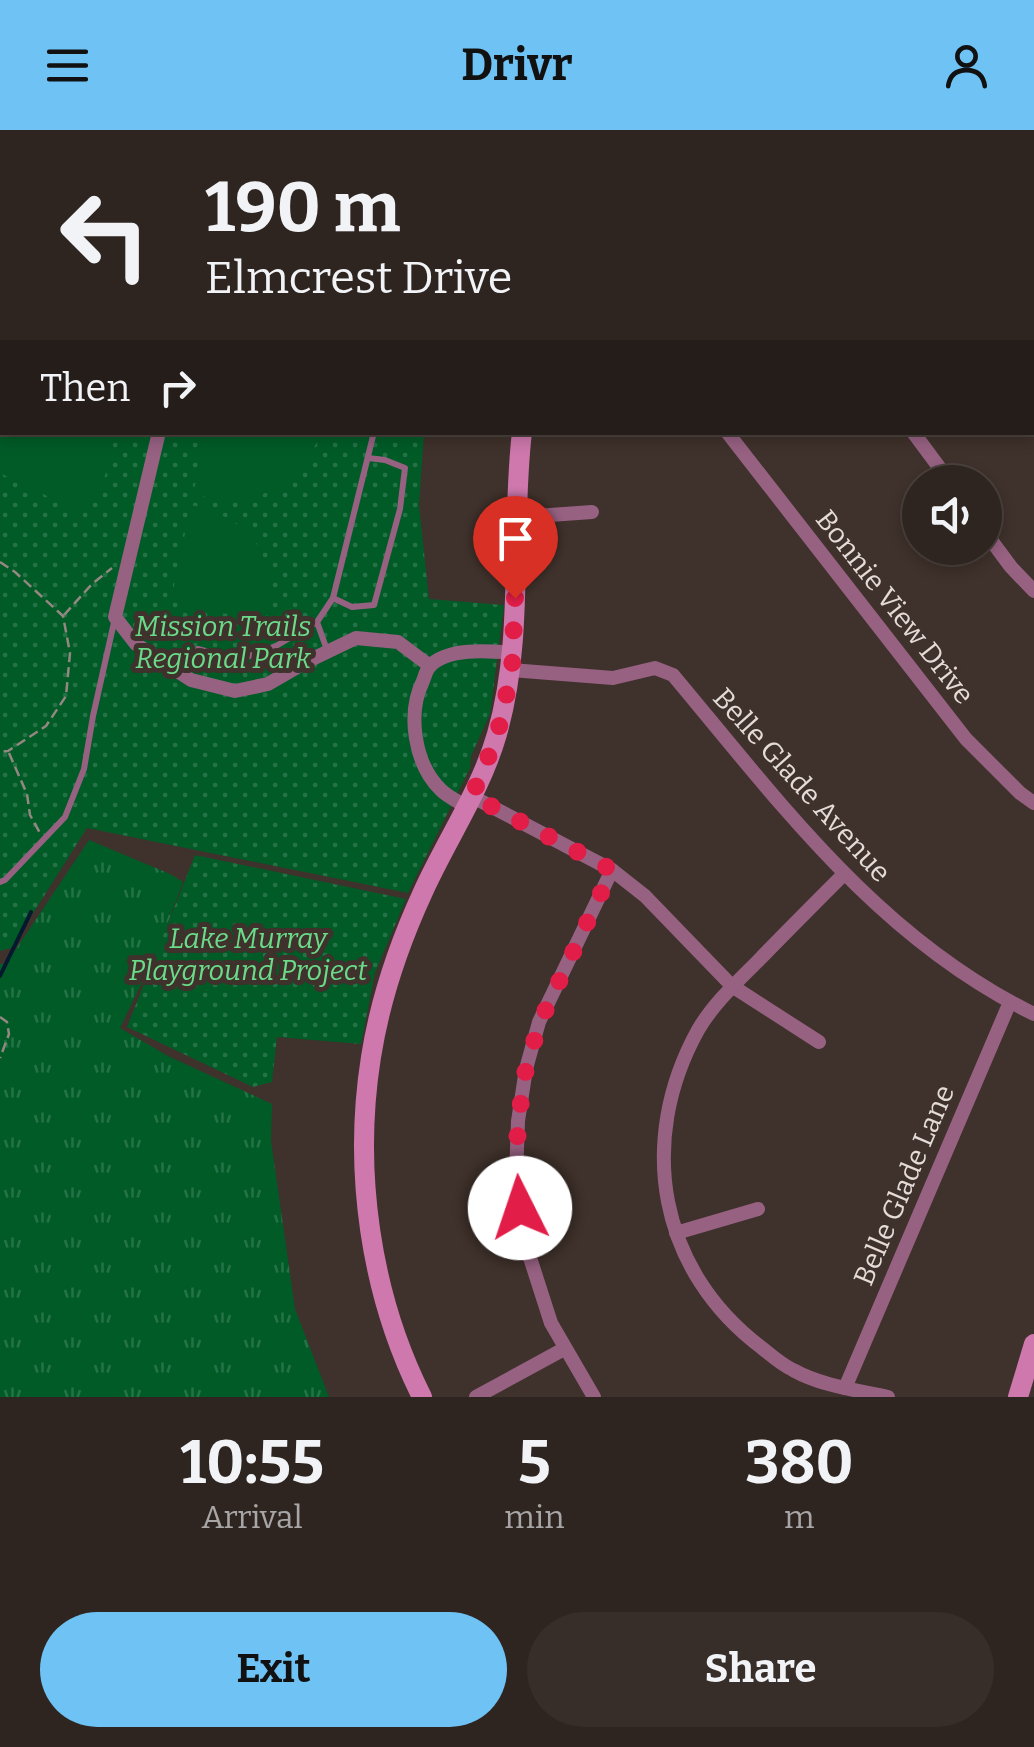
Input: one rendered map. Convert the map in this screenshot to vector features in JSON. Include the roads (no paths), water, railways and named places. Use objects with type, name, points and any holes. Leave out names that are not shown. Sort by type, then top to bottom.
[{"type":"street","points":[[159,435],[116,617],[136,644],[191,680],[236,691],[268,684],[356,638],[398,642],[430,666],[417,692],[416,740],[423,762],[442,791],[612,870],[644,896],[732,986],[819,1042]]},
{"type":"street","points":[[422,1397],[381,1286],[366,1196],[364,1143],[371,1058],[391,972],[424,891],[470,802],[497,736],[512,662],[522,435]]},
{"type":"street","name":"Bonnie View Drive","points":[[729,435],[966,739],[1034,804]]},
{"type":"street","points":[[916,435],[938,465]]},
{"type":"street","points":[[516,514],[592,512]]},
{"type":"street","points":[[1002,556],[1034,591]]},
{"type":"street","name":"Belle Glade Avenue","points":[[430,666],[448,656],[480,650],[512,662],[613,678],[656,668],[672,675],[812,842],[887,916],[975,981],[1034,1014]]},
{"type":"street","points":[[594,1397],[551,1323],[524,1239],[516,1178],[518,1122],[526,1068],[540,1022],[612,870]]},
{"type":"street","points":[[843,874],[732,986],[700,1026],[678,1071],[670,1099],[663,1168],[667,1200],[687,1259],[717,1307],[738,1330],[790,1369],[818,1382],[888,1397]]},
{"type":"street","name":"Belle Glade Lane","points":[[845,1388],[1010,1002]]},
{"type":"street","points":[[676,1233],[758,1210]]},
{"type":"street","points":[[1018,1397],[1034,1344]]},
{"type":"street","points":[[476,1397],[564,1348]]},
{"type":"lane","points":[[198,650],[239,660],[276,646],[317,622],[333,598],[373,435]]},
{"type":"lane","points":[[333,598],[352,607],[374,605],[400,508],[406,468],[368,458]]},
{"type":"lane","points":[[0,882],[65,817],[84,770],[116,617]]},
{"type":"lane","points":[[317,622],[328,652]]},
{"type":"waterway","points":[[0,976],[31,912]]},
{"type":"park label","name":"Mission Trails Regional Park","points":[[223,642]]},
{"type":"park label","name":"Lake Murray Playground Project","points":[[248,954]]}]
